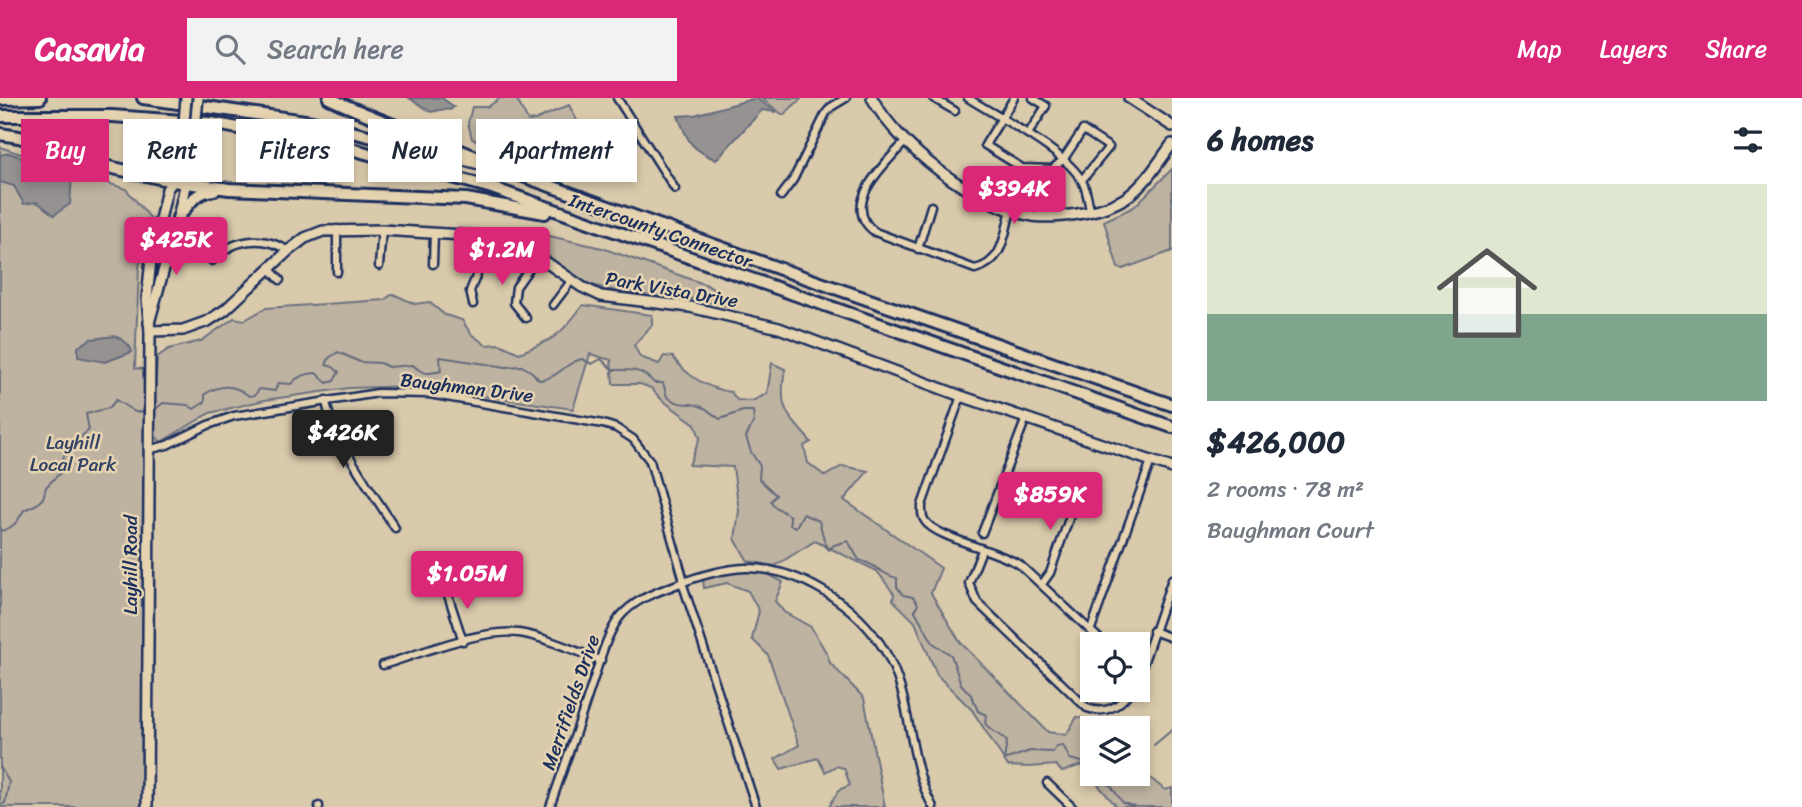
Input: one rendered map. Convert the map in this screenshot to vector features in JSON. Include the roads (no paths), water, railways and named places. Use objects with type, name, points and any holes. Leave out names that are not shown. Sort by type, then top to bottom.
[{"type":"highway","points":[[0,99],[40,98]]},
{"type":"highway","name":"Intercounty Connector","points":[[143,98],[312,122],[476,163]]},
{"type":"highway","points":[[329,98],[364,115],[476,157]]},
{"type":"highway","name":"Intercounty Connector","points":[[0,116],[112,116],[211,124],[355,150],[492,188],[1172,428]]},
{"type":"highway","points":[[0,134],[19,137],[123,170]]},
{"type":"highway","points":[[180,182],[229,189]]},
{"type":"highway","name":"Intercounty Connector","points":[[539,182],[798,276],[1172,405]]},
{"type":"highway","points":[[178,218],[192,198],[205,190],[229,189],[466,199],[573,218]]},
{"type":"street","name":"Layhill Road","points":[[184,119],[186,98]]},
{"type":"street","name":"Layhill Road","points":[[149,327],[186,183],[198,98]]},
{"type":"street","points":[[617,98],[675,189]]},
{"type":"street","points":[[780,196],[793,180],[826,114],[831,107],[846,98]]},
{"type":"street","points":[[872,98],[878,110],[906,141],[958,184],[991,202],[1032,216],[1051,217],[1118,202],[1135,190],[1172,144]]},
{"type":"street","points":[[933,98],[955,111]]},
{"type":"street","points":[[968,98],[1028,134],[1063,160],[1082,180],[1090,210]]},
{"type":"street","points":[[1014,98],[985,145],[1022,168],[1052,169],[1063,160],[1083,130],[1109,147],[1082,180]]},
{"type":"street","points":[[1028,134],[1046,106],[1033,98]]},
{"type":"street","points":[[1129,98],[1172,126]]},
{"type":"street","points":[[906,141],[873,177],[863,200],[861,216],[875,232],[975,269],[986,266],[999,253],[1011,210]]},
{"type":"street","name":"Layhill Road","points":[[147,807],[149,327],[146,298],[150,259],[167,189],[172,182]]},
{"type":"street","points":[[918,248],[931,206]]},
{"type":"street","points":[[337,229],[337,272]]},
{"type":"street","points":[[379,267],[382,230]]},
{"type":"street","name":"Park Vista Drive","points":[[149,327],[183,330],[208,321],[225,310],[288,251],[305,238],[323,231],[382,230],[480,235],[511,240],[601,296],[690,307],[779,328],[961,396],[1172,468]]},
{"type":"street","points":[[433,264],[434,233]]},
{"type":"street","points":[[473,304],[470,291],[479,269],[480,235]]},
{"type":"street","points":[[212,261],[218,254],[237,243],[249,241],[276,243],[288,251]]},
{"type":"street","points":[[526,318],[514,303],[514,292],[538,256]]},
{"type":"street","points":[[270,268],[280,280]]},
{"type":"street","points":[[553,305],[572,280]]},
{"type":"street","name":"Baughman Drive","points":[[148,450],[167,445],[234,416],[378,393],[429,394],[571,417],[616,428],[633,439],[650,461],[683,581],[756,807]]},
{"type":"street","points":[[961,396],[922,505],[925,523],[982,550],[1012,559],[1094,632]]},
{"type":"street","points":[[326,400],[334,429],[395,528]]},
{"type":"street","points":[[982,533],[1026,418]]},
{"type":"street","points":[[1091,629],[1151,461]]},
{"type":"street","points":[[1042,584],[1050,573],[1079,490]]},
{"type":"street","points":[[982,550],[969,583],[977,602],[1080,701]]},
{"type":"street","name":"Merrifields Drive","points":[[550,807],[611,632],[620,618],[630,607],[650,594],[717,571],[745,568],[768,570],[802,581],[846,607],[868,628],[897,674],[908,713],[916,768],[933,807]]},
{"type":"street","points":[[1150,638],[1172,579]]},
{"type":"street","points":[[446,589],[463,641]]},
{"type":"street","points":[[1153,631],[1172,638]]},
{"type":"street","points":[[383,665],[495,633],[532,636],[601,660]]},
{"type":"street","points":[[1081,702],[1096,712],[1115,708],[1120,702]]},
{"type":"street","points":[[1046,783],[1072,807]]},
{"type":"waterway","points":[[152,412],[163,403],[188,405],[194,409],[205,402],[205,394],[222,387],[233,387],[249,396],[255,395],[259,389],[275,391],[278,383],[291,384],[308,374],[316,373],[327,383],[334,381],[339,372],[326,365],[329,358],[338,352],[360,362],[380,363],[388,367],[413,365],[426,373],[441,371],[440,357],[506,367],[522,366],[539,380],[551,377],[576,361],[582,359],[592,364],[601,359],[613,370],[635,371],[654,383],[663,383],[667,397],[677,402],[703,407],[720,419],[743,411],[753,411],[754,421],[746,437],[760,466],[759,479],[776,495],[771,501],[774,506],[790,516],[790,525],[796,527],[803,514],[819,521],[829,550],[834,545],[848,541],[859,560],[897,578],[897,587],[903,595],[913,597],[918,604],[915,611],[933,643],[951,655],[961,684],[971,695],[978,711],[986,715],[985,723],[1007,741],[1004,760],[1030,751],[1053,752],[1057,746],[1063,745],[1070,759],[1080,762]]},
{"type":"waterway","points":[[0,531],[12,526],[24,510],[43,498],[46,487],[60,473],[65,454],[89,430],[86,414],[109,408],[116,400],[135,412],[147,412]]},
{"type":"waterway","points":[[1154,745],[1172,730]]},
{"type":"waterway","points":[[0,767],[9,782],[5,803],[0,805]]},
{"type":"waterway","points":[[1111,786],[1123,803],[1136,807]]},
{"type":"park label","name":"Layhill Local Park","points":[[73,453]]}]
